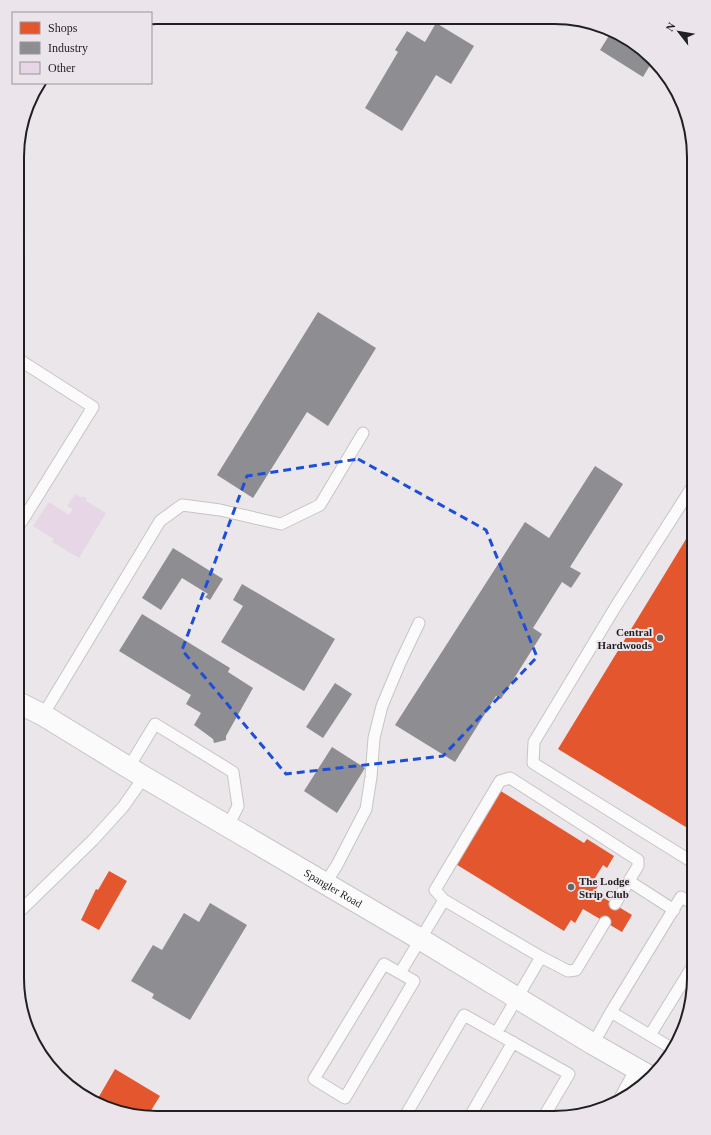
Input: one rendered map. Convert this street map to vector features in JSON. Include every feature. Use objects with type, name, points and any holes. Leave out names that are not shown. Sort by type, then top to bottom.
[{"type":"street","name":"Spangler Road","points":[[24,706],[43,715],[136,772],[642,1072]]},
{"type":"lane","points":[[24,363],[93,407],[24,518]]},
{"type":"lane","points":[[43,715],[160,521],[182,504],[220,510],[281,524],[320,505],[363,433]]},
{"type":"lane","points":[[687,495],[616,606],[534,742],[533,763],[687,858]]},
{"type":"lane","points":[[325,884],[337,865],[366,809],[371,777],[374,738],[382,706],[419,623]]},
{"type":"lane","points":[[24,907],[93,840],[123,807],[155,724],[233,772],[238,806],[228,826]]},
{"type":"lane","points":[[605,922],[576,970],[568,971],[541,957],[444,900],[435,890],[500,781],[510,778],[638,860],[638,866],[615,904]]},
{"type":"lane","points":[[629,881],[674,910]]},
{"type":"lane","points":[[593,1044],[674,910],[682,898],[687,900]]},
{"type":"lane","points":[[400,973],[444,900]]},
{"type":"lane","points":[[497,1032],[541,957]]},
{"type":"lane","points":[[384,964],[400,973],[414,982],[345,1098],[314,1079],[384,964]]},
{"type":"lane","points":[[650,1036],[687,975]]},
{"type":"lane","points":[[612,1012],[668,1046]]},
{"type":"lane","points":[[408,1111],[464,1015],[497,1032],[569,1074],[547,1111]]},
{"type":"lane","points":[[473,1111],[513,1042]]},
{"type":"lane","points":[[627,1089],[642,1072]]},
{"type":"highlighted area","points":[[358,459],[486,530],[537,657],[443,756],[286,774],[182,650],[247,476]]},
{"type":"building: Shops","name":"Central Hardwoods","points":[[687,537],[687,828],[558,749]]},
{"type":"building: Shops","points":[[499,790],[584,843],[587,839],[614,856],[607,868],[603,865],[595,878],[601,882],[594,892],[632,915],[622,932],[583,909],[575,923],[571,920],[564,931],[454,863]]},
{"type":"building: Shops","points":[[109,871],[127,881],[99,930],[81,920],[96,889],[98,890]]},
{"type":"building: Shops","points":[[115,1069],[160,1096],[151,1111],[139,1110],[122,1106],[99,1097]]},
{"type":"building: Industry","points":[[435,24],[438,24],[474,46],[451,84],[436,75],[402,131],[365,108],[398,52],[395,50],[407,31],[425,42]]},
{"type":"building: Industry","points":[[609,36],[635,51],[650,65],[643,77],[600,50]]},
{"type":"building: Industry","points":[[318,312],[376,348],[328,426],[307,412],[253,498],[217,475]]},
{"type":"building: Industry","points":[[595,466],[623,484],[570,567],[581,573],[571,588],[562,582],[533,628],[542,634],[501,699],[496,696],[455,762],[395,725],[525,522],[549,538]]},
{"type":"building: Industry","points":[[173,548],[223,579],[210,600],[205,597],[208,594],[182,578],[161,610],[142,598]]},
{"type":"building: Industry","points":[[242,584],[335,639],[304,691],[221,642],[243,606],[233,600]]},
{"type":"building: Industry","points":[[142,614],[230,668],[228,672],[253,688],[226,736],[226,740],[214,743],[213,739],[194,725],[201,713],[186,704],[191,695],[119,651]]},
{"type":"building: Industry","points":[[335,683],[352,694],[323,738],[306,727]]},
{"type":"building: Industry","points":[[332,747],[365,768],[337,813],[304,791]]},
{"type":"building: Industry","points":[[210,903],[247,925],[190,1020],[152,998],[154,994],[131,981],[153,945],[162,950],[184,913],[199,922]]},
{"type":"building: Other","points":[[75,494],[82,498],[83,496],[87,499],[86,501],[106,513],[79,558],[52,542],[54,539],[33,526],[49,502],[69,515],[73,509],[67,506]]},
{"type":"place","name":"Central Hardwoods","points":[[660,638]]},
{"type":"place","name":"The Lodge Strip Club","points":[[571,887]]}]
